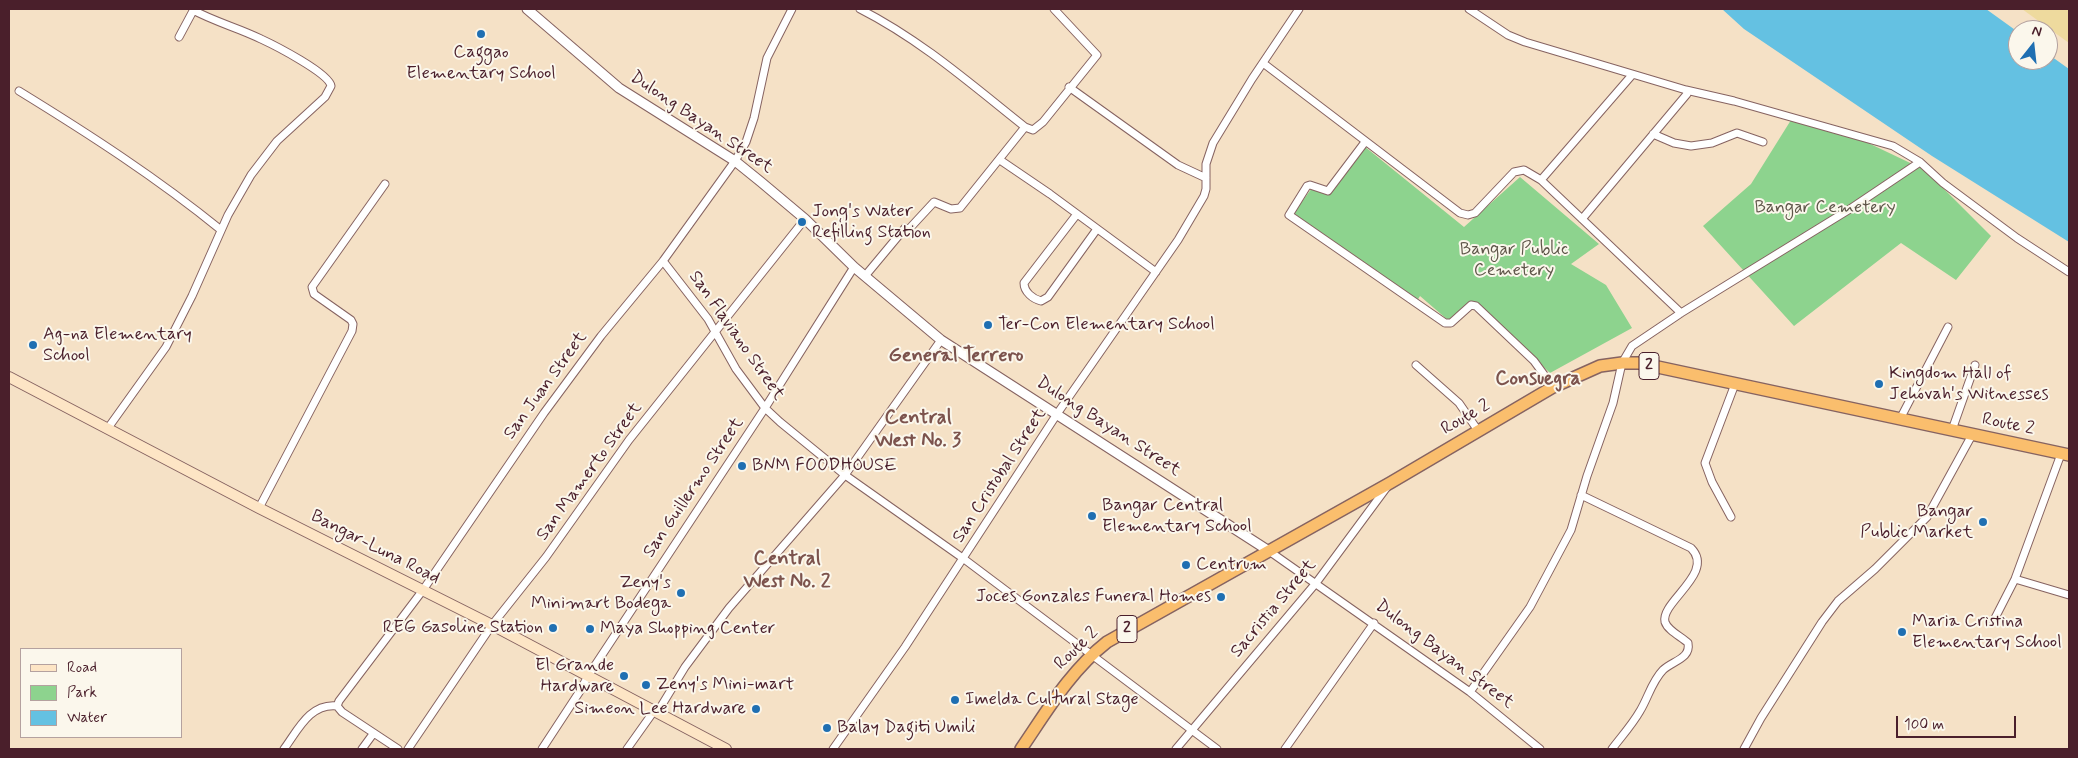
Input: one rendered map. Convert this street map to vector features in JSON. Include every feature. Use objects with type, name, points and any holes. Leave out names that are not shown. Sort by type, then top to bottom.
[{"type":"highway","name":"Route 2","points":[[1021,749],[1064,686],[1091,655],[1122,632],[1390,483],[1553,387],[1600,366],[1622,362],[1639,364],[2065,455]]},
{"type":"main road","name":"Bangar-Luna Road","points":[[9,378],[259,508],[492,625],[726,749]]},
{"type":"street","points":[[108,428],[166,347],[192,296],[221,230],[251,175],[277,141],[324,97],[331,83],[323,76],[260,38],[211,19],[193,9],[179,37]]},
{"type":"street","name":"Dulong Bayan Street","points":[[527,9],[619,88],[735,161],[805,219],[864,276],[941,340],[1316,583],[1470,692],[1540,749]]},
{"type":"street","name":"San Juan Street","points":[[337,706],[350,684],[423,590],[544,413],[601,336],[664,261],[735,161],[746,142],[754,118],[767,58],[792,9]]},
{"type":"street","points":[[860,9],[907,36],[1031,130],[1035,129],[1094,60],[1096,54],[1054,9]]},
{"type":"street","name":"San Cristobal Street","points":[[833,749],[906,647],[1057,414],[1200,206],[1206,189],[1206,164],[1213,143],[1299,9]]},
{"type":"street","points":[[1469,9],[1508,35],[1632,75],[1734,101],[1893,146],[1920,162],[1943,183],[2017,238],[2069,272]]},
{"type":"street","points":[[1263,63],[1453,210],[1464,215],[1475,212],[1516,171],[1524,170],[1541,180],[1681,314]]},
{"type":"street","points":[[1541,180],[1632,75]]},
{"type":"street","points":[[1070,88],[1178,165],[1206,178]]},
{"type":"street","points":[[1582,219],[1687,94],[1686,90]]},
{"type":"street","points":[[18,92],[108,147],[192,206],[221,230]]},
{"type":"street","points":[[864,276],[905,228],[909,229],[934,202],[951,209],[960,208],[1025,127]]},
{"type":"street","points":[[1654,134],[1674,143],[1691,146],[1712,143],[1737,134],[1763,142]]},
{"type":"street","points":[[1365,142],[1328,192],[1310,185],[1307,186],[1289,215],[1445,322],[1452,322],[1471,305],[1476,306],[1534,361],[1553,387]]},
{"type":"street","points":[[1000,160],[1156,272]]},
{"type":"street","points":[[1470,692],[1530,607],[1558,558],[1574,524],[1581,495],[1613,403],[1622,362],[1632,346],[1850,209],[1920,162]]},
{"type":"street","points":[[259,508],[352,331],[353,324],[351,320],[314,294],[312,288],[385,184]]},
{"type":"street","points":[[1077,214],[1026,279],[1024,287],[1031,296],[1041,301],[1048,297],[1097,229]]},
{"type":"street","name":"San Mamerto Street","points":[[408,749],[492,625],[546,557],[628,440],[805,219]]},
{"type":"street","name":"San Flaviano Street","points":[[664,261],[682,282],[715,331],[736,369],[765,408],[780,422],[845,475],[964,559],[1217,749]]},
{"type":"street","name":"San Guillermo Street","points":[[542,749],[765,408],[854,267]]},
{"type":"street","points":[[1900,419],[1948,327]]},
{"type":"street","points":[[627,749],[729,608],[845,475],[941,340]]},
{"type":"street","points":[[1952,430],[1974,365]]},
{"type":"street","points":[[1416,366],[1459,404],[1479,432]]},
{"type":"street","points":[[1731,517],[1712,482],[1705,463],[1735,384]]},
{"type":"street","points":[[1744,749],[1776,694],[1822,622],[1838,601],[1876,568],[1927,517],[1972,435]]},
{"type":"street","points":[[1993,622],[2015,579],[2065,455]]},
{"type":"street","name":"Sacristia Street","points":[[1176,749],[1316,583],[1390,483]]},
{"type":"street","points":[[1581,495],[1691,548],[1696,552],[1697,557],[1694,575],[1669,610],[1665,620],[1669,628],[1688,643],[1687,654],[1670,664],[1658,676],[1636,718],[1612,749]]},
{"type":"street","points":[[2015,579],[2069,595]]},
{"type":"street","points":[[1285,749],[1374,623]]},
{"type":"street","points":[[284,749],[309,715],[323,706],[337,706],[342,712],[398,749]]},
{"type":"street","points":[[362,749],[374,734]]},
{"type":"green space","name":"Bangar Cemetery","points":[[1791,120],[1864,141],[1925,170],[1991,236],[1956,280],[1901,243],[1794,326],[1703,226],[1751,184]]},
{"type":"green space","name":"Bangar Public Cemetery","points":[[1364,146],[1464,227],[1520,177],[1599,244],[1571,264],[1606,285],[1632,328],[1550,373],[1473,301],[1449,321],[1420,296],[1417,301],[1292,215],[1312,188],[1330,194]]},
{"type":"sand","points":[[2022,9],[2069,9],[2069,43],[2058,35],[2058,20],[2037,20]]},
{"type":"water","points":[[1722,9],[1986,9],[2008,25],[2008,70],[2058,70],[2058,61],[2069,69],[2069,242],[1932,156],[1744,29]]},
{"type":"place","name":"Caggao Elementary School","points":[[481,34]]},
{"type":"place","name":"Jong's Water Refilling Station","points":[[802,222]]},
{"type":"place","name":"Ter-Con Elementary School","points":[[988,325]]},
{"type":"place","name":"Ag-na Elementary School","points":[[33,345]]},
{"type":"place","name":"Kingdom Hall of Jehovah's Witnesses","points":[[1879,384]]},
{"type":"place","name":"BNM FOODHOUSE","points":[[742,466]]},
{"type":"place","name":"Bangar Central Elementary School","points":[[1092,516]]},
{"type":"place","name":"Bangar Public Market","points":[[1983,522]]},
{"type":"place","name":"Centrum","points":[[1186,565]]},
{"type":"place","name":"Zeny's Minimart Bodega","points":[[681,593]]},
{"type":"place","name":"Joces Gonzales Funeral Homes","points":[[1221,597]]},
{"type":"place","name":"REG Gasoline Station","points":[[553,628]]},
{"type":"place","name":"Maya Shopping Center","points":[[590,629]]},
{"type":"place","name":"Maria Cristina Elementary School","points":[[1902,632]]},
{"type":"place","name":"El Grande Hardware","points":[[624,676]]},
{"type":"place","name":"Zeny's Mini-mart","points":[[646,685]]},
{"type":"place","name":"Imelda Cultural Stage","points":[[955,700]]},
{"type":"place","name":"Simeon Lee Hardware","points":[[756,709]]},
{"type":"place","name":"Balay Dagiti Umili","points":[[827,728]]},
{"type":"district","name":"General Terrero","points":[[956,357]]},
{"type":"district","name":"Consuegra","points":[[1538,380]]},
{"type":"district","name":"Central West No. 3","points":[[918,430]]},
{"type":"district","name":"Central West No. 2","points":[[787,572]]}]
